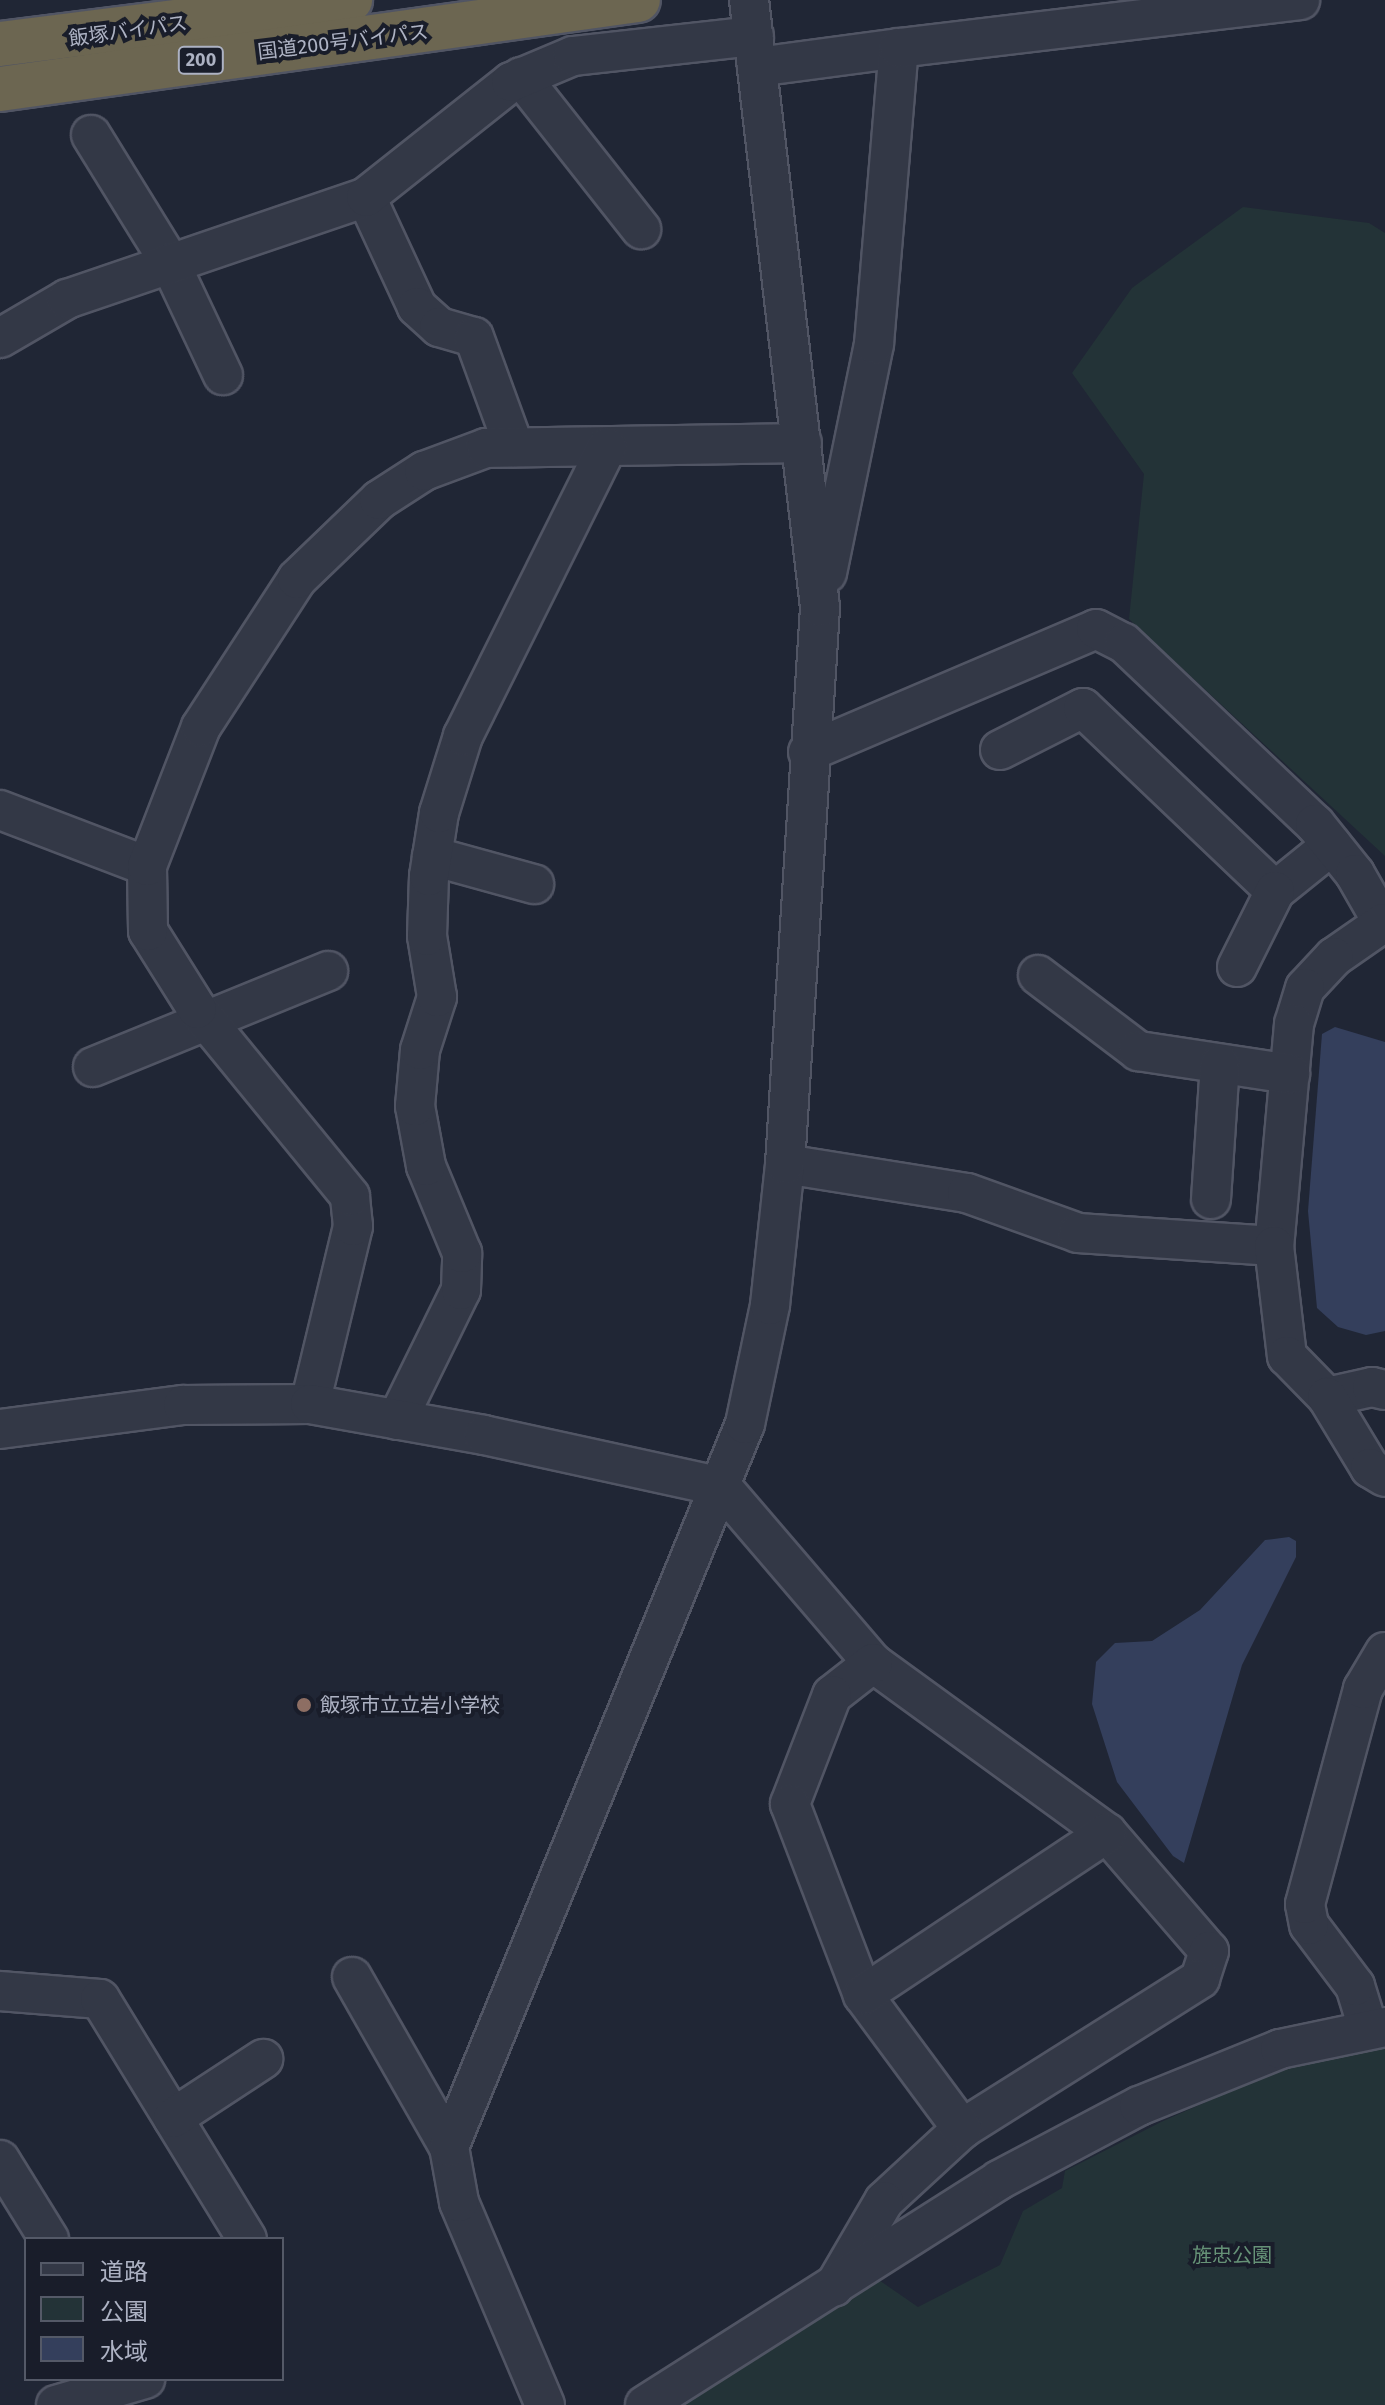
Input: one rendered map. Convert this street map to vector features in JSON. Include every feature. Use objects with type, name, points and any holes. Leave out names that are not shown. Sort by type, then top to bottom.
[{"type":"highway","name":"飯塚バイパス","points":[[0,44],[256,6],[350,0]]},
{"type":"highway","name":"国道200号バイパス","points":[[0,89],[638,0]]},
{"type":"street","points":[[0,338],[67,299],[366,197],[521,77],[573,56],[754,34],[899,48],[1300,0]]},
{"type":"street","points":[[754,34],[820,607]]},
{"type":"street","points":[[449,2147],[722,1487],[745,1424],[770,1305],[785,1164],[804,914],[808,752],[820,607],[874,344],[899,48]]},
{"type":"street","points":[[521,77],[641,229]]},
{"type":"street","points":[[91,135],[170,263],[223,375]]},
{"type":"street","points":[[366,197],[417,307],[439,327],[474,337],[514,447]]},
{"type":"street","points":[[310,1404],[353,1226],[350,1196],[206,1020],[148,931],[147,866],[201,727],[297,579],[379,500],[424,471],[486,448],[802,443]]},
{"type":"street","points":[[397,1420],[461,1290],[462,1253],[426,1166],[415,1106],[420,1050],[437,997],[427,936],[432,856],[463,736],[607,447]]},
{"type":"street","points":[[808,752],[1096,629],[1124,643],[1332,845],[1384,925],[1334,957],[1305,988],[1294,1024],[1274,1246],[1287,1356],[1327,1397],[1370,1468],[1385,1477]]},
{"type":"street","points":[[1000,750],[1083,708],[1275,891]]},
{"type":"street","points":[[0,810],[147,866]]},
{"type":"street","points":[[1237,967],[1275,891],[1332,845]]},
{"type":"street","points":[[432,856],[534,884]]},
{"type":"street","points":[[93,1067],[328,971]]},
{"type":"street","points":[[1038,975],[1138,1051],[1290,1074]]},
{"type":"street","points":[[1211,1199],[1220,1064]]},
{"type":"street","points":[[785,1164],[967,1193],[1078,1233],[1274,1246]]},
{"type":"street","points":[[1327,1397],[1372,1387],[1385,1390]]},
{"type":"street","points":[[0,1429],[183,1405],[310,1404],[722,1487],[873,1663],[1107,1833],[1209,1951],[1200,1979],[962,2129],[884,2201],[834,2287]]},
{"type":"street","points":[[645,2405],[999,2180],[1139,2106],[1280,2049],[1376,2028],[1355,1986],[1309,1925],[1305,1904],[1363,1689],[1385,1652]]},
{"type":"street","points":[[873,1663],[832,1695],[790,1804],[863,1995],[962,2129]]},
{"type":"street","points":[[863,1995],[1107,1833]]},
{"type":"street","points":[[352,1977],[449,2147],[459,2202],[545,2405]]},
{"type":"street","points":[[0,1991],[100,1999],[246,2237]]},
{"type":"street","points":[[173,2118],[263,2059]]},
{"type":"street","points":[[0,2160],[48,2237]]},
{"type":"street","points":[[56,2405],[137,2381]]},
{"type":"green space","points":[[1243,207],[1369,223],[1385,233],[1385,856],[1129,619],[1144,474],[1072,373],[1132,288]]},
{"type":"green space","name":"旌忠公園","points":[[1385,2043],[1385,2405],[671,2405],[876,2278],[918,2307],[1000,2265],[1023,2211],[1062,2188],[1065,2171],[1161,2122],[1301,2060]]},
{"type":"water","points":[[1335,1027],[1385,1042],[1385,1331],[1366,1335],[1338,1327],[1317,1308],[1308,1211],[1322,1034]]},
{"type":"water","points":[[1289,1537],[1296,1541],[1296,1557],[1242,1665],[1184,1863],[1173,1856],[1117,1782],[1092,1704],[1096,1662],[1115,1643],[1152,1641],[1200,1610],[1265,1540]]},
{"type":"place","name":"飯塚市立立岩小学校","points":[[304,1705]]}]
